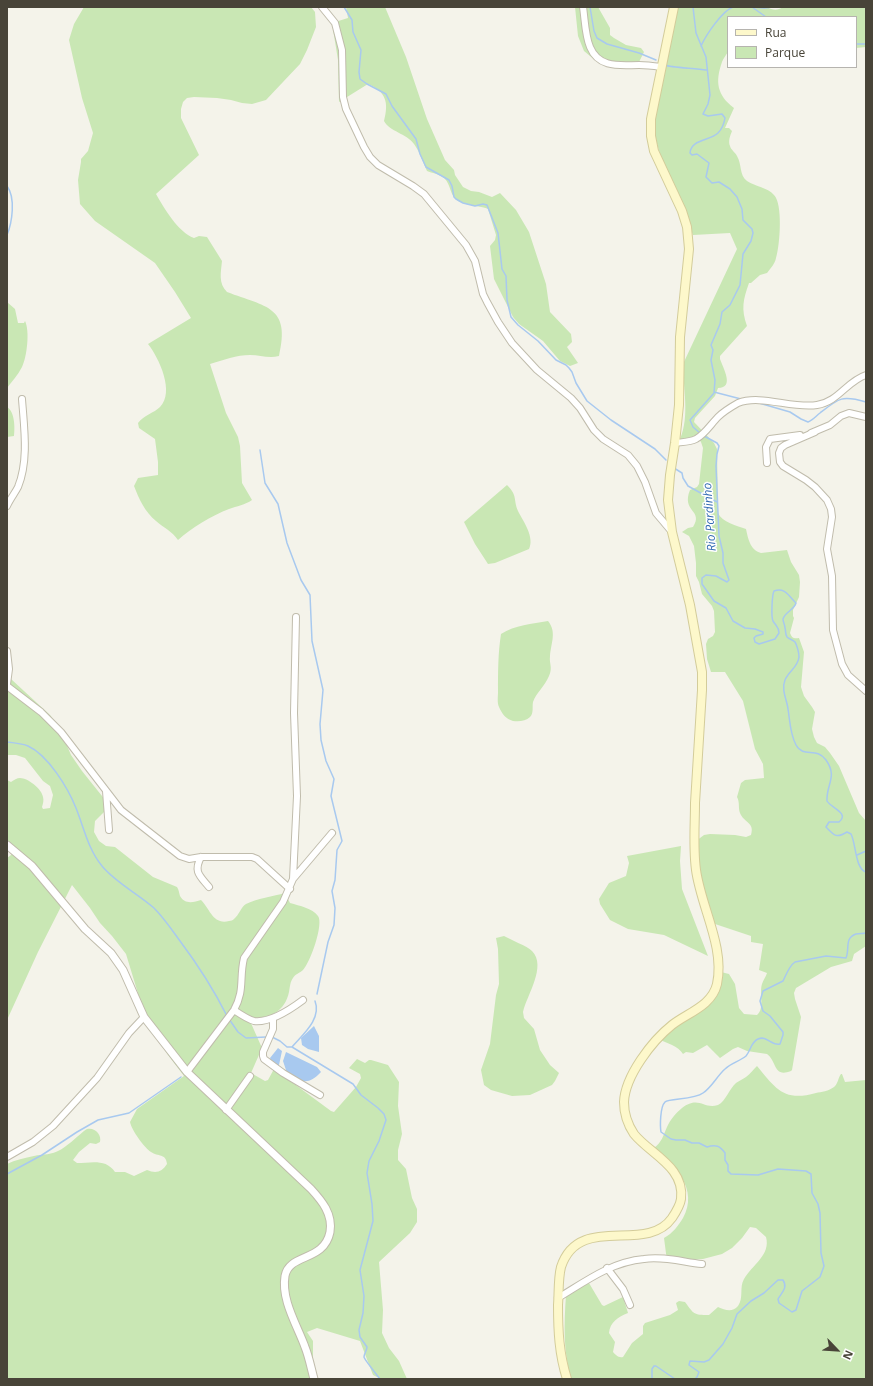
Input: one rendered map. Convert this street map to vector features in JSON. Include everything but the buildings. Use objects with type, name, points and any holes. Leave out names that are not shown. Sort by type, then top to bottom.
[{"type":"main road","points":[[567,1379],[559,1350],[558,1298],[561,1267],[568,1254],[575,1246],[586,1240],[604,1235],[640,1235],[655,1231],[668,1224],[677,1211],[681,1198],[679,1182],[672,1168],[634,1133],[628,1121],[625,1112],[624,1100],[628,1086],[642,1059],[663,1032],[702,1006],[710,998],[716,988],[719,972],[717,949],[699,887],[696,869],[694,834],[702,672],[690,605],[677,558],[668,500],[679,405],[680,337],[689,249],[687,227],[682,210],[654,151],[651,136],[652,119],[661,67],[674,7]]},
{"type":"street","points":[[322,7],[335,23],[342,50],[346,109],[370,157],[378,165],[414,186],[424,194],[466,245],[474,261],[483,294],[498,322],[512,343],[537,370],[571,398],[580,408],[594,430],[604,439],[628,455],[637,466],[645,482],[656,513],[672,532]]},
{"type":"street","points":[[583,7],[590,48],[599,60],[622,66],[641,65],[661,67]]},
{"type":"street","points":[[675,443],[690,441],[702,435],[727,409],[739,403],[754,400],[794,405],[818,405],[829,402],[858,377],[866,375]]},
{"type":"street","points":[[7,506],[18,487],[23,471],[25,446],[22,399]]},
{"type":"street","points":[[866,417],[849,413],[842,416],[830,425],[785,444],[781,448],[779,458],[783,466],[815,487],[827,500],[831,509],[832,517],[827,549],[832,576],[833,630],[842,664],[848,675],[866,691]]},
{"type":"street","points":[[767,463],[766,447],[767,442],[770,439],[815,432]]},
{"type":"street","points":[[187,1072],[233,1013],[239,1002],[242,990],[241,969],[244,958],[250,948],[264,932],[283,902],[290,889],[293,879],[297,796],[294,713],[296,617]]},
{"type":"street","points":[[7,651],[9,669],[7,685],[41,712],[56,727],[121,810],[180,856],[189,859],[200,857],[252,857],[257,859],[290,889]]},
{"type":"street","points":[[106,791],[109,830]]},
{"type":"street","points":[[293,879],[332,833]]},
{"type":"street","points":[[7,845],[32,866],[85,929],[111,953],[123,970],[144,1017],[187,1072],[322,1201],[329,1214],[331,1228],[328,1239],[322,1248],[310,1256],[296,1261],[289,1267],[285,1276],[287,1299],[308,1356],[314,1379]]},
{"type":"street","points":[[200,857],[196,868],[209,887]]},
{"type":"street","points":[[233,1013],[256,1021],[273,1018],[303,1000]]},
{"type":"street","points":[[7,1157],[33,1142],[53,1126],[97,1078],[129,1034],[144,1017]]},
{"type":"street","points":[[273,1018],[274,1024],[263,1052],[264,1059],[283,1073],[320,1095]]},
{"type":"street","points":[[226,1110],[250,1076]]},
{"type":"street","points":[[558,1298],[607,1268],[626,1262],[645,1258],[702,1264]]},
{"type":"street","points":[[607,1268],[623,1289],[630,1305]]},
{"type":"green space","points":[[84,7],[311,7],[315,12],[316,27],[300,64],[266,100],[252,104],[217,98],[194,97],[187,98],[183,102],[181,118],[199,155],[156,194],[172,219],[182,231],[194,238],[199,236],[207,237],[222,261],[221,281],[224,289],[227,292],[253,301],[272,311],[278,318],[281,327],[282,340],[279,356],[272,357],[245,355],[210,364],[226,413],[238,437],[240,446],[242,483],[252,500],[209,518],[178,540],[149,514],[140,500],[134,486],[138,478],[158,475],[155,439],[139,428],[138,423],[160,407],[164,401],[166,393],[166,384],[161,366],[148,344],[191,318],[155,263],[95,221],[80,204],[78,180],[81,159],[88,151],[93,133],[82,98],[69,40],[74,24]]},
{"type":"green space","points":[[346,7],[385,7],[406,57],[427,119],[445,160],[454,170],[455,175],[463,187],[492,197],[500,193],[516,210],[529,232],[546,284],[550,312],[571,334],[572,342],[567,347],[578,363],[570,366],[560,361],[543,341],[519,324],[513,317],[494,279],[490,246],[495,240],[496,235],[488,209],[458,201],[453,197],[444,178],[427,171],[420,154],[411,140],[390,128],[384,121],[386,103],[385,98],[379,90],[368,84],[339,102],[338,60],[332,23],[348,18]]},
{"type":"green space","points":[[575,7],[598,7],[610,28],[610,35],[626,45],[641,48],[644,52],[639,62],[616,62],[600,58],[596,61],[584,51],[578,36]]},
{"type":"green space","points":[[675,7],[766,7],[775,10],[783,7],[866,7],[866,47],[857,48],[857,16],[727,16],[727,52],[720,69],[718,82],[724,98],[734,108],[725,128],[729,128],[732,131],[729,144],[739,159],[744,179],[768,190],[774,195],[779,207],[780,225],[774,264],[767,273],[760,275],[749,283],[745,294],[743,309],[747,326],[720,356],[727,381],[726,385],[718,388],[715,396],[695,418],[694,422],[714,443],[717,449],[718,513],[720,516],[730,523],[746,529],[750,543],[757,551],[761,553],[787,550],[791,562],[799,575],[799,597],[793,610],[794,618],[790,633],[793,638],[799,638],[804,652],[801,687],[804,696],[815,712],[812,729],[814,737],[817,743],[825,747],[839,766],[859,813],[866,821],[866,946],[854,954],[852,961],[831,967],[796,988],[794,993],[795,999],[801,1017],[792,1070],[785,1073],[778,1071],[767,1054],[747,1051],[738,1047],[720,1058],[707,1045],[693,1053],[686,1052],[683,1054],[669,1043],[658,1039],[700,1010],[721,972],[729,974],[735,984],[739,1008],[744,1014],[757,1015],[761,1009],[761,988],[767,973],[759,970],[763,944],[751,942],[751,936],[712,923],[699,877],[696,841],[704,835],[710,834],[746,837],[751,835],[752,827],[740,813],[737,797],[741,783],[745,780],[764,778],[763,764],[755,749],[743,701],[725,672],[711,672],[707,659],[706,644],[708,639],[713,636],[715,632],[714,611],[712,606],[702,594],[696,576],[694,546],[689,536],[682,532],[693,527],[696,521],[695,514],[688,503],[688,497],[690,490],[697,487],[699,484],[703,448],[701,442],[696,436],[688,439],[680,439],[685,421],[683,364],[737,249],[730,233],[693,235],[677,190],[662,160],[654,134],[654,122]]},
{"type":"green space","points":[[7,302],[15,309],[18,323],[24,323],[25,321],[27,325],[28,337],[22,367],[7,388]]},
{"type":"green space","points":[[7,407],[10,409],[14,420],[14,436],[7,437]]},
{"type":"green space","points":[[507,485],[513,492],[518,511],[528,529],[531,539],[529,549],[495,563],[488,564],[475,544],[464,522]]},
{"type":"green space","points":[[548,621],[551,625],[553,633],[550,659],[551,670],[549,676],[534,699],[532,714],[530,717],[522,721],[515,721],[506,718],[500,710],[498,704],[498,663],[501,634],[518,627]]},
{"type":"green space","points":[[7,639],[8,668],[11,679],[50,715],[59,727],[71,755],[110,806],[95,821],[94,832],[99,841],[106,846],[115,847],[153,877],[177,887],[180,896],[184,901],[190,902],[201,900],[212,915],[219,921],[224,922],[233,920],[244,905],[250,902],[285,893],[290,903],[309,909],[318,916],[318,935],[309,960],[303,970],[295,975],[292,980],[287,999],[281,1009],[266,1017],[253,1018],[250,1021],[262,1048],[251,1073],[265,1081],[268,1080],[274,1069],[334,1112],[356,1087],[361,1078],[360,1074],[349,1068],[357,1059],[365,1063],[371,1060],[388,1065],[399,1082],[398,1106],[402,1134],[398,1150],[398,1160],[406,1169],[412,1198],[417,1209],[417,1222],[410,1233],[379,1262],[383,1310],[382,1333],[389,1348],[399,1361],[407,1379],[381,1379],[373,1375],[360,1341],[317,1328],[307,1332],[313,1341],[313,1360],[318,1379],[7,1379],[7,1164],[24,1158],[57,1152],[85,1130],[93,1129],[99,1134],[100,1142],[96,1144],[90,1143],[79,1152],[73,1160],[77,1163],[98,1162],[107,1165],[115,1172],[125,1172],[134,1176],[147,1170],[156,1172],[161,1170],[167,1164],[165,1158],[154,1154],[145,1146],[131,1126],[130,1122],[137,1109],[184,1076],[147,1023],[126,954],[100,923],[72,885],[38,952],[7,1020],[7,858],[12,852],[7,847],[7,780],[11,782],[18,778],[23,778],[34,784],[42,794],[43,809],[50,808],[53,795],[50,786],[43,781],[25,758],[16,755],[7,755]]},
{"type":"green space","points":[[681,846],[680,861],[682,889],[708,956],[664,935],[628,929],[610,920],[600,904],[599,899],[609,883],[626,876],[629,863],[627,856]]},
{"type":"green space","points":[[504,936],[530,949],[536,957],[537,972],[523,1012],[524,1018],[534,1029],[540,1050],[550,1065],[559,1073],[552,1085],[530,1095],[512,1096],[491,1090],[484,1085],[481,1070],[490,1044],[496,995],[499,984],[498,949],[496,938]]},
{"type":"green space","points":[[757,1066],[782,1092],[796,1096],[823,1092],[830,1089],[835,1086],[841,1074],[845,1082],[866,1080],[866,1379],[571,1379],[568,1368],[565,1337],[566,1295],[589,1283],[604,1306],[623,1297],[628,1313],[615,1320],[609,1333],[615,1342],[613,1352],[620,1357],[623,1357],[632,1343],[643,1334],[643,1326],[645,1323],[670,1315],[678,1310],[676,1303],[679,1301],[685,1302],[694,1313],[700,1315],[709,1315],[718,1307],[726,1310],[733,1310],[740,1303],[744,1279],[763,1255],[767,1243],[766,1237],[756,1228],[750,1227],[732,1248],[722,1254],[703,1259],[667,1261],[664,1238],[675,1229],[683,1218],[687,1208],[688,1198],[686,1188],[677,1170],[654,1148],[661,1141],[671,1119],[682,1108],[693,1103],[709,1106],[718,1105],[723,1101],[736,1083],[747,1076]]},
{"type":"water","points":[[314,1026],[319,1036],[319,1052],[308,1049],[302,1045],[301,1038]]},
{"type":"water","points":[[278,1048],[282,1051],[279,1065],[277,1066],[271,1061],[270,1058]]},
{"type":"water","points":[[286,1052],[317,1067],[321,1072],[308,1081],[300,1080],[292,1076],[287,1073],[283,1061]]},
{"type":"waterway","points":[[344,7],[352,20],[353,32],[361,50],[359,72],[360,79],[386,94],[392,106],[416,139],[420,154],[426,167],[449,180],[456,199],[463,203],[475,206],[483,204],[487,205],[498,233],[502,269],[506,276],[507,300],[511,317],[518,325],[538,341],[556,360],[569,368],[587,401],[611,420],[655,449],[666,460]]},
{"type":"waterway","points":[[590,7],[594,31],[597,38],[607,44],[639,53],[656,60]]},
{"type":"waterway","name":"Rio Pardinho","points":[[693,7],[696,33],[706,57],[710,95],[708,104],[703,114],[708,116],[722,114],[725,118],[721,130],[715,136],[694,145],[691,148],[690,153],[692,155],[697,154],[709,163],[706,177],[712,183],[719,182],[730,189],[737,197],[742,209],[743,220],[752,229],[753,233],[751,241],[743,254],[740,285],[730,305],[722,312],[720,324],[711,345],[713,350],[711,360],[715,380],[714,393],[690,420],[693,427],[701,434]]},
{"type":"waterway","points":[[701,46],[719,18],[733,7]]},
{"type":"waterway","points":[[752,7],[765,16]]},
{"type":"waterway","points":[[753,7],[773,7]]},
{"type":"waterway","points":[[857,44],[866,44]]},
{"type":"waterway","points":[[665,65],[706,70]]},
{"type":"waterway","points":[[7,186],[12,197],[12,217],[7,235]]},
{"type":"waterway","points":[[7,323],[7,348]]},
{"type":"waterway","points":[[714,392],[741,399]]},
{"type":"waterway","points":[[759,403],[790,412],[808,422],[841,399],[846,398],[866,402]]},
{"type":"waterway","name":"Rio Pardinho","points":[[704,436],[717,443],[719,446],[716,466],[719,536],[723,553],[723,563],[729,580],[727,582],[716,576],[706,575],[702,578],[702,584],[714,601],[726,608],[733,621],[745,628],[763,632],[763,634],[754,638],[755,642],[759,644],[775,639],[779,633],[778,628],[772,619],[772,601],[774,591],[784,591],[796,603],[783,619],[786,636],[795,642],[799,655],[797,664],[785,680],[784,684],[792,736],[799,749],[818,754],[826,760],[831,771],[827,801],[839,811],[842,816],[842,819],[839,822],[829,822],[826,827],[838,836],[847,832],[851,834],[858,861],[862,870],[866,872]]},
{"type":"waterway","points":[[260,450],[265,483],[278,504],[287,543],[301,580],[310,595],[312,641],[323,690],[320,724],[321,740],[326,761],[334,779],[331,796],[342,841],[337,850],[335,880],[332,891],[335,908],[334,925],[328,942],[317,994]]},
{"type":"waterway","points":[[674,468],[682,473],[688,486],[717,502]]},
{"type":"waterway","points":[[7,742],[28,746],[35,750],[50,764],[63,782],[76,808],[93,853],[97,859],[114,878],[154,908],[168,924],[199,968],[227,1016]]},
{"type":"waterway","points":[[857,855],[866,851]]},
{"type":"waterway","name":"Rio Pardinho","points":[[695,1379],[699,1372],[689,1365],[690,1361],[704,1362],[709,1360],[723,1344],[732,1328],[737,1314],[778,1280],[783,1280],[785,1285],[784,1290],[778,1299],[779,1303],[792,1312],[796,1310],[802,1291],[820,1277],[824,1266],[821,1253],[820,1213],[818,1204],[812,1193],[811,1174],[806,1171],[778,1169],[758,1175],[731,1174],[728,1171],[725,1153],[719,1147],[707,1147],[699,1143],[671,1139],[661,1132],[660,1125],[663,1104],[667,1101],[694,1097],[703,1093],[727,1067],[746,1056],[756,1040],[764,1038],[774,1044],[780,1044],[783,1032],[770,1016],[763,1011],[760,1001],[763,991],[783,981],[789,968],[795,962],[826,956],[846,958],[850,938],[856,934],[866,933]]},
{"type":"waterway","points":[[292,1047],[310,1026],[316,1014],[315,1001]]},
{"type":"waterway","points":[[222,1021],[226,1015]]},
{"type":"waterway","points":[[229,1019],[238,1032],[246,1038],[266,1037]]},
{"type":"waterway","points":[[272,1037],[287,1047],[292,1047]]},
{"type":"waterway","points":[[292,1047],[353,1084],[361,1095],[384,1114],[386,1120],[379,1141],[369,1161],[367,1173],[373,1221],[360,1270],[364,1296],[363,1313],[359,1330],[360,1337],[367,1347],[364,1357],[380,1379]]},
{"type":"waterway","points":[[7,1174],[42,1155],[98,1120],[129,1113],[181,1077]]},
{"type":"waterway","name":"Rio Pardinho","points":[[652,1379],[652,1369],[654,1366],[675,1379]]}]
